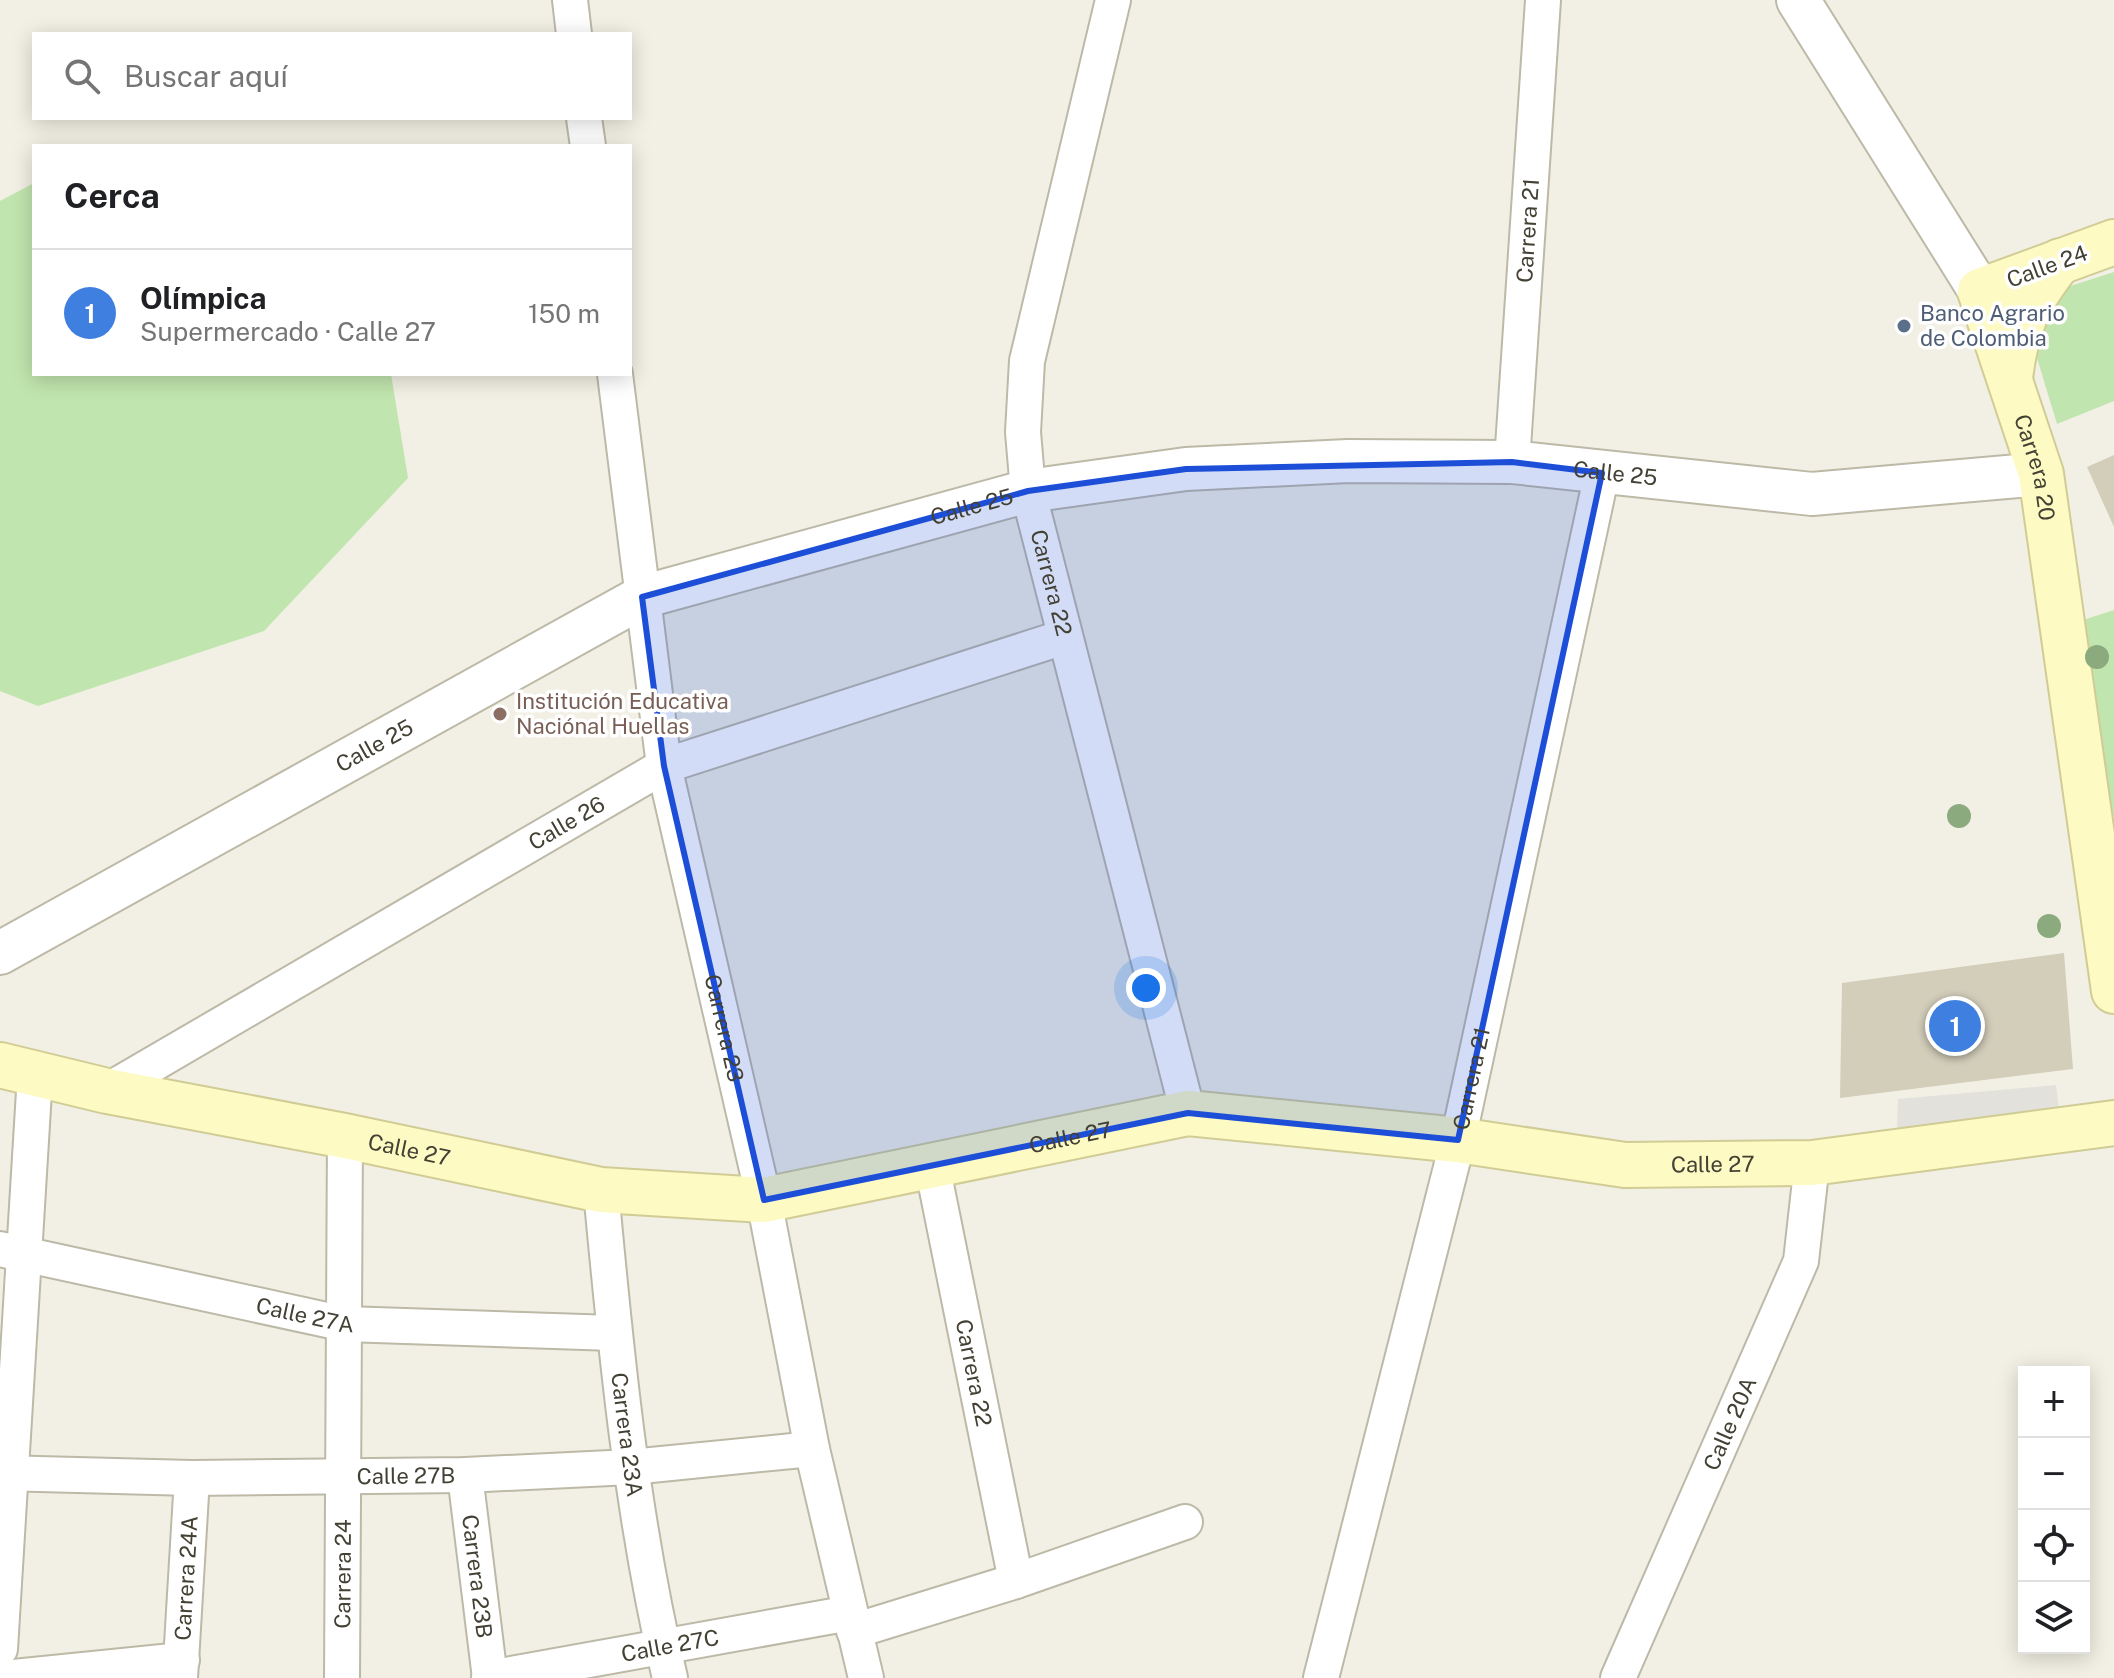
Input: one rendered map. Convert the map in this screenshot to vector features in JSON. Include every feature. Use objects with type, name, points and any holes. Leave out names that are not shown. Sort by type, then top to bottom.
[{"type":"main road","name":"Calle 24","points":[[1980,291],[2114,242]]},
{"type":"main road","points":[[2010,381],[2019,326],[2040,287],[2060,261]]},
{"type":"main road","name":"Carrera 20","points":[[1980,291],[2041,474],[2113,968]]},
{"type":"main road","name":"Calle 27","points":[[18,1070],[107,1091],[345,1136],[601,1190],[764,1200],[1188,1113],[1458,1140],[1625,1165],[1812,1163],[2114,1123]]},
{"type":"street","points":[[570,0],[574,32]]},
{"type":"street","name":"Carrera 22","points":[[1113,0],[1027,361],[1023,432],[1028,491],[1188,1113]]},
{"type":"street","name":"Carrera 21","points":[[1512,462],[1543,0]]},
{"type":"street","name":"Carrera 20","points":[[1798,0],[1980,291]]},
{"type":"street","points":[[584,120],[588,144]]},
{"type":"street","name":"Carrera 23","points":[[615,376],[664,766],[764,1200],[812,1449],[866,1678]]},
{"type":"street","name":"Calle 25","points":[[0,953],[642,597],[1028,491],[1186,469],[1348,461],[1512,462],[1812,494],[2041,474]]},
{"type":"street","name":"Carrera 21","points":[[1321,1678],[1458,1140],[1602,473]]},
{"type":"street","name":"Calle 26","points":[[107,1091],[664,766],[1064,637]]},
{"type":"street","name":"Calle 27","points":[[0,1649],[18,1070]]},
{"type":"street","name":"Carrera 24","points":[[342,1678],[345,1136]]},
{"type":"street","name":"Calle 20A","points":[[1618,1678],[1801,1261],[1812,1163]]},
{"type":"street","name":"Carrera 22","points":[[932,1165],[1016,1581]]},
{"type":"street","name":"Carrera 23A","points":[[601,1190],[614,1333],[631,1467],[666,1662]]},
{"type":"street","name":"Calle 27A","points":[[12,1252],[345,1324],[614,1333]]},
{"type":"street","name":"Calle 27B","points":[[5,1474],[192,1478],[465,1475],[631,1467],[812,1449]]},
{"type":"street","name":"Carrera 23B","points":[[465,1475],[490,1678]]},
{"type":"street","name":"Carrera 24A","points":[[181,1669],[192,1478]]},
{"type":"street","name":"Calle 27C","points":[[490,1678],[666,1662],[852,1622],[1016,1581],[1185,1522]]},
{"type":"street","points":[[4,1678],[181,1669]]},
{"type":"highlighted area","points":[[1512,462],[1602,473],[1458,1140],[1188,1113],[764,1200],[664,766],[642,597],[1028,491],[1186,469]]},
{"type":"green space","points":[[32,184],[32,376],[391,376],[408,478],[264,631],[38,706],[0,691],[0,201]]},
{"type":"green space","points":[[2114,272],[2114,401],[2057,424],[2020,302]]},
{"type":"green space","points":[[2114,610],[2114,818],[2074,623]]},
{"type":"shaded area","points":[[2056,1085],[2059,1110],[1897,1131],[1898,1099]]},
{"type":"building","points":[[2114,455],[2114,527],[2087,467]]},
{"type":"building","points":[[2064,953],[2073,1069],[1840,1098],[1842,983]]},
{"type":"place","name":"Banco Agrario de Colombia","points":[[1904,326]]},
{"type":"place","name":"Institución Educativa Naciónal Huellas","points":[[500,714]]},
{"type":"place","name":"Olímpica","points":[[1955,1026]]}]
